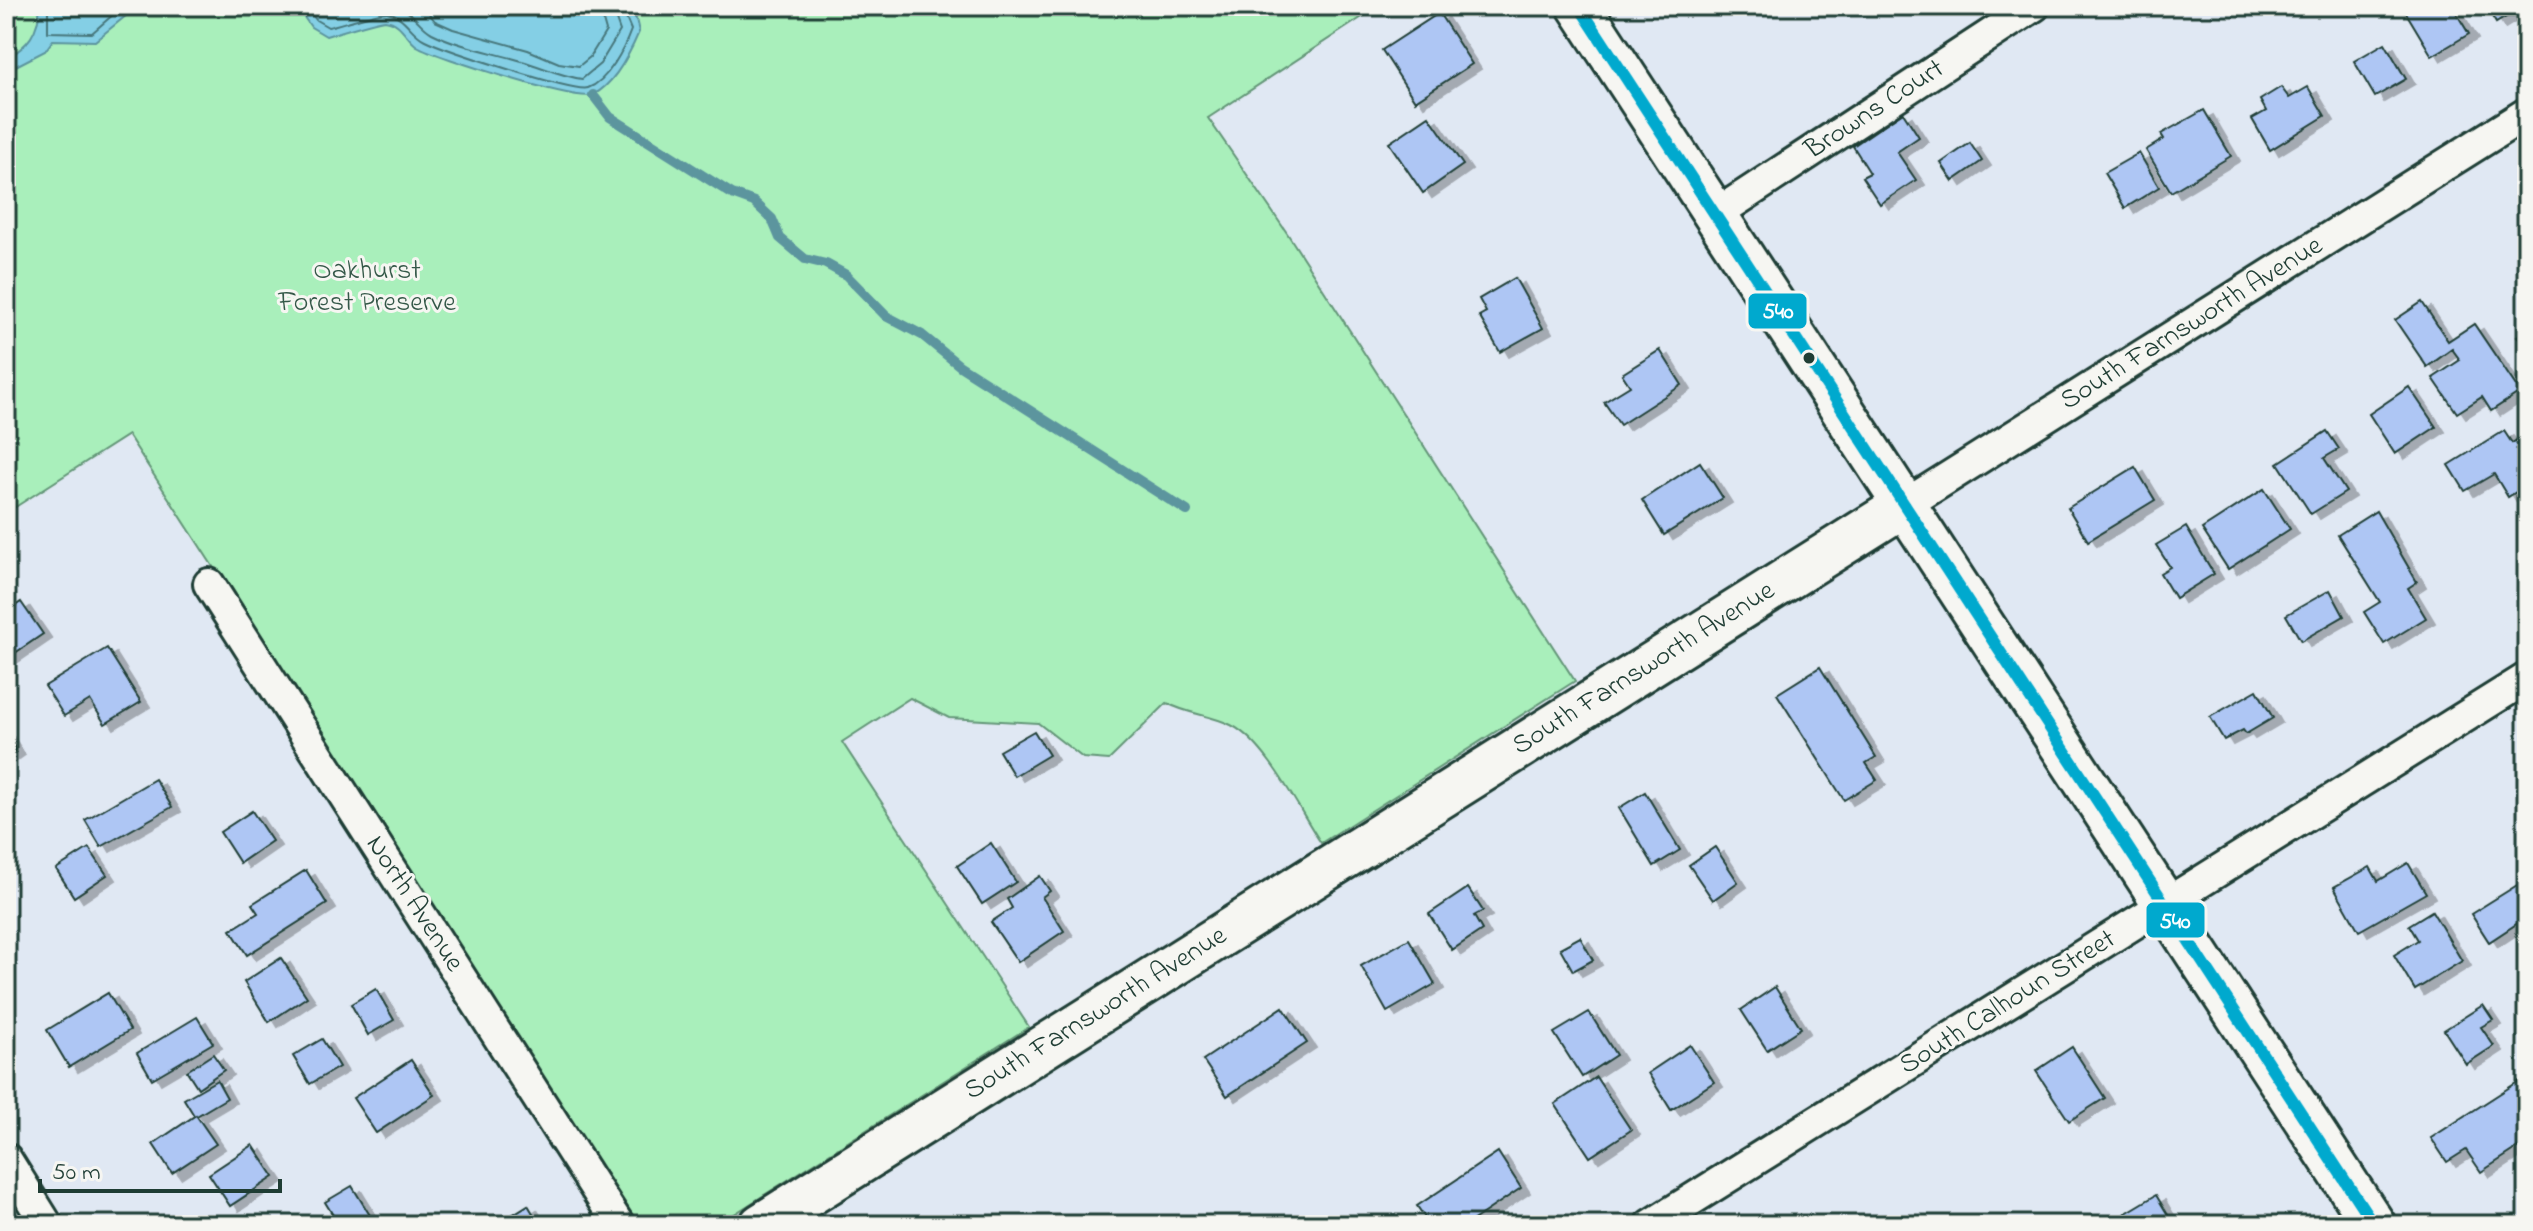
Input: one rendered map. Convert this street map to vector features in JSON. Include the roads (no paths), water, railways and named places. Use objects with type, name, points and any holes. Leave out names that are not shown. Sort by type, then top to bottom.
[{"type":"street","points":[[1579,6],[2374,1225]]},
{"type":"street","name":"Browns Court","points":[[1716,214],[2034,6]]},
{"type":"street","name":"South Farnsworth Avenue","points":[[761,1225],[2527,113]]},
{"type":"street","name":"North Avenue","points":[[209,584],[619,1225]]},
{"type":"street","name":"South Calhoun Street","points":[[1651,1225],[2527,678]]},
{"type":"street","points":[[6,1159],[47,1225]]},
{"type":"water","points":[[40,6],[138,6],[95,41],[53,40],[45,51],[6,71],[6,59],[21,49],[34,31]]},
{"type":"water","points":[[296,6],[627,6],[636,19],[639,32],[615,76],[593,95],[582,95],[506,77],[429,52],[413,43],[391,21],[367,24],[326,36],[311,27]]},
{"type":"waterway","points":[[593,95],[610,117],[732,194],[754,202],[772,219],[780,238],[805,259],[826,264],[846,275],[886,316],[922,335],[960,366],[1187,511]]},
{"type":"park label","name":"Oakhurst Forest Preserve","points":[[367,287]]}]
